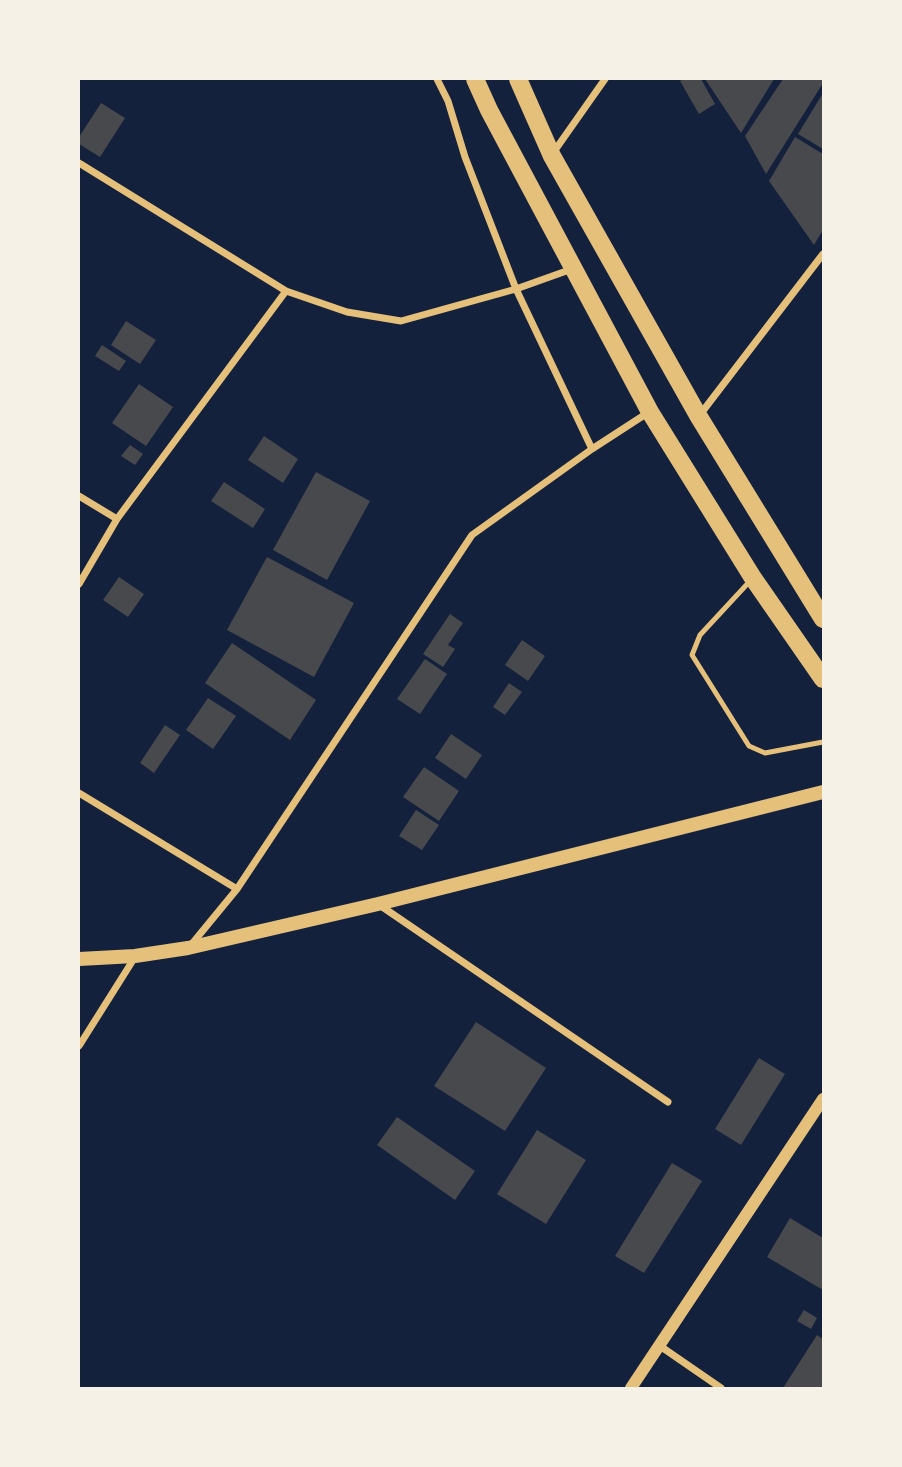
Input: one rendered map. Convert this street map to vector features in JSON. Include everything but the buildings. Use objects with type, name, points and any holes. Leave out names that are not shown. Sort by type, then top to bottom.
[{"type":"main road","points":[[475,79],[650,412],[753,578],[823,678]]},
{"type":"main road","points":[[518,79],[552,156],[699,417],[823,619]]},
{"type":"main road","points":[[79,959],[135,956],[188,948],[377,904],[823,792]]},
{"type":"street","points":[[437,79],[448,101],[465,157],[516,289],[592,449]]},
{"type":"street","points":[[552,156],[605,79]]},
{"type":"street","points":[[79,163],[286,291],[348,312],[401,321],[516,289],[575,268]]},
{"type":"street","points":[[699,417],[823,254]]},
{"type":"street","points":[[79,584],[117,519],[286,291]]},
{"type":"street","points":[[188,948],[237,889],[472,536],[592,449],[650,412]]},
{"type":"street","points":[[79,496],[117,519]]},
{"type":"street","points":[[79,793],[237,889]]},
{"type":"street","points":[[377,904],[668,1102]]},
{"type":"street","points":[[79,1046],[135,956]]},
{"type":"street","points":[[631,1388],[823,1100]]},
{"type":"street","points":[[660,1346],[721,1388]]},
{"type":"lane","points":[[753,578],[700,635],[692,655],[749,746],[765,753],[823,741]]}]
